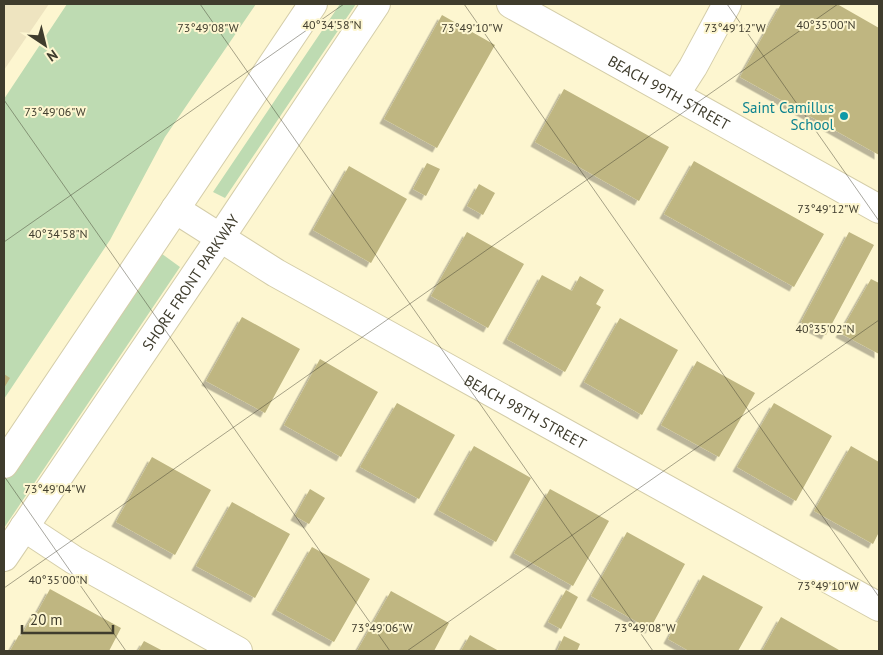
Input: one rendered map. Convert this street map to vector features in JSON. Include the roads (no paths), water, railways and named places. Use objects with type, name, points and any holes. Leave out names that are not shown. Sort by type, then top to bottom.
[{"type":"street","points":[[4,464],[313,4]]},
{"type":"street","name":"SHORE FRONT PARKWAY","points":[[4,557],[376,4]]},
{"type":"street","name":"BEACH 99TH STREET","points":[[511,4],[879,210]]},
{"type":"street","points":[[675,95],[693,67],[727,4]]},
{"type":"street","name":"BEACH 98TH STREET","points":[[175,209],[276,273],[879,607]]},
{"type":"street","points":[[24,527],[74,560],[238,651]]},
{"type":"place","name":"Saint Camillus School","points":[[844,116]]}]
